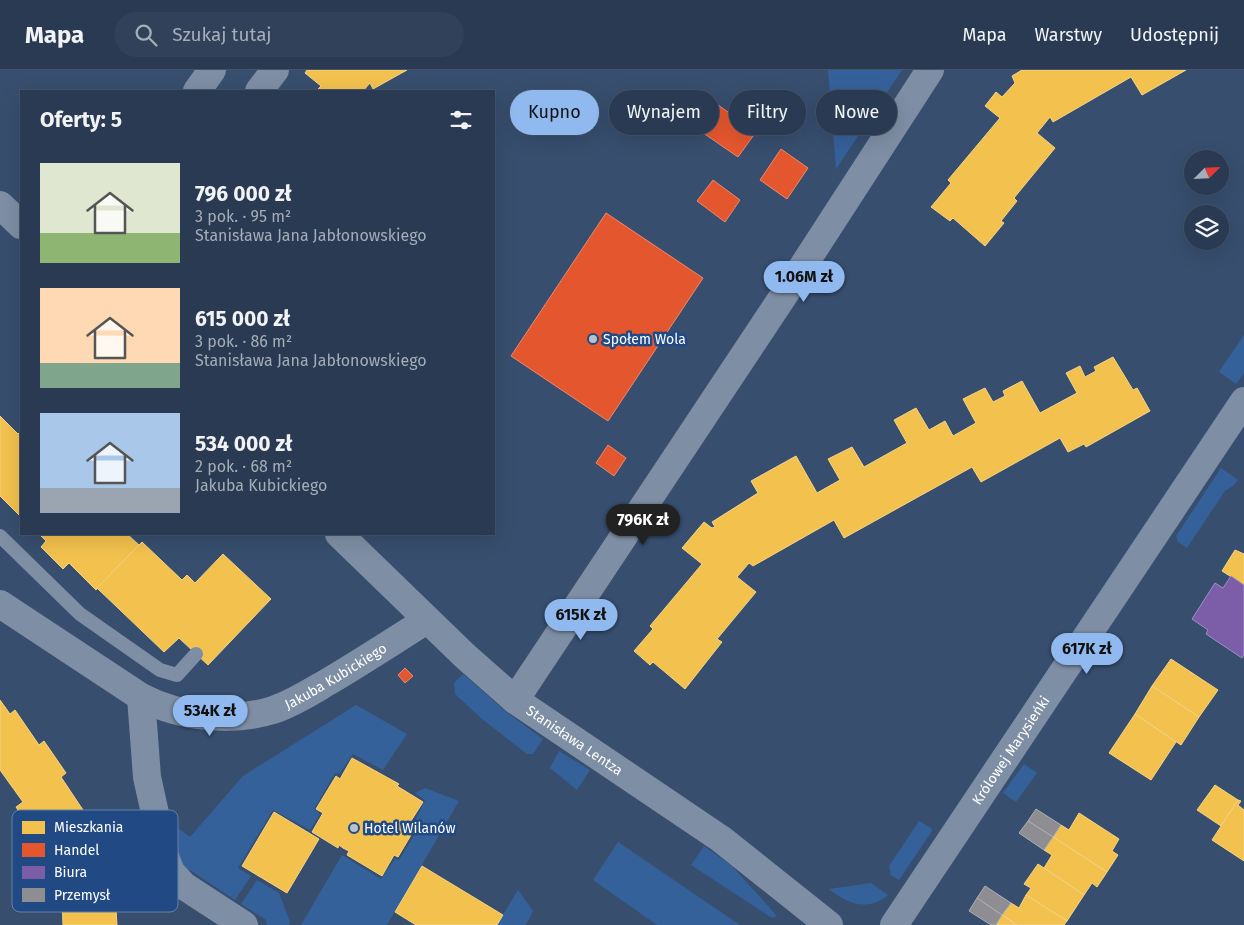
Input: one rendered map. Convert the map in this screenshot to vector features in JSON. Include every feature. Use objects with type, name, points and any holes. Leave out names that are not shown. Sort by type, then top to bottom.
[{"type":"street","points":[[199,90],[212,70]]},
{"type":"street","points":[[260,90],[275,70]]},
{"type":"street","points":[[516,700],[794,280],[930,70]]},
{"type":"street","points":[[0,205],[20,224]]},
{"type":"street","name":"Królowej Marysieńki","points":[[894,925],[1244,401]]},
{"type":"street","name":"Stanisława Lentza","points":[[340,535],[428,620],[516,700],[721,839],[829,925]]},
{"type":"street","name":"Jakuba Kubickiego","points":[[0,604],[140,697],[158,706],[203,715],[254,715],[299,698],[428,620]]},
{"type":"street","points":[[140,697],[147,776],[154,810]]},
{"type":"street","points":[[178,879],[184,886],[244,925]]},
{"type":"lane","points":[[0,536],[80,614],[160,670],[177,675],[196,654]]},
{"type":"shaded area","points":[[828,70],[902,70],[889,90],[830,90]]},
{"type":"shaded area","points":[[833,135],[859,135],[836,169]]},
{"type":"shaded area","points":[[1244,335],[1244,373],[1236,384],[1219,372]]},
{"type":"shaded area","points":[[1221,468],[1238,480],[1225,491],[1187,548],[1178,542],[1176,536]]},
{"type":"shaded area","points":[[463,674],[505,711],[543,739],[533,754],[527,754],[482,719],[455,694],[454,683]]},
{"type":"shaded area","points":[[356,705],[407,734],[383,770],[353,754],[339,774],[335,773],[314,809],[320,814],[310,830],[273,810],[238,868],[251,876],[235,900],[190,870],[183,877],[178,854],[178,828],[190,837],[243,776]]},
{"type":"shaded area","points":[[559,751],[590,770],[577,790],[550,768]]},
{"type":"shaded area","points":[[1024,764],[1037,773],[1016,802],[1003,793]]},
{"type":"shaded area","points":[[425,788],[459,801],[387,925],[301,925],[342,855],[381,879],[395,859],[399,860],[421,824],[415,821],[425,800],[415,793]]},
{"type":"shaded area","points":[[919,821],[931,828],[932,831],[899,880],[891,875],[889,866]]},
{"type":"shaded area","points":[[618,842],[740,925],[657,925],[593,880]]},
{"type":"shaded area","points":[[704,846],[732,866],[777,916],[772,918],[691,865]]},
{"type":"shaded area","points":[[257,880],[279,893],[290,922],[289,925],[267,925],[266,920],[241,904]]},
{"type":"shaded area","points":[[871,883],[888,895],[881,900],[866,905],[843,899],[829,889]]},
{"type":"shaded area","points":[[518,890],[533,911],[526,925],[497,925]]},
{"type":"building: Mieszkania","points":[[307,70],[407,70],[373,89],[370,83],[364,90],[317,90],[321,86],[305,73]]},
{"type":"building: Mieszkania","points":[[1022,70],[1186,70],[1142,95],[1131,77],[1053,122],[1050,117],[1037,133],[1055,148],[1014,198],[1017,201],[1001,221],[1004,223],[985,246],[953,218],[950,221],[931,207],[951,183],[948,180],[1000,118],[985,106],[996,92],[1002,97],[1015,83],[1012,76]]},
{"type":"building: Mieszkania","points":[[1113,357],[1133,390],[1137,388],[1150,411],[1086,447],[1084,444],[1068,452],[1060,438],[981,482],[972,467],[844,538],[834,520],[753,566],[749,563],[737,577],[756,592],[717,639],[722,642],[685,689],[653,662],[650,665],[634,651],[653,629],[650,626],[702,564],[682,548],[704,522],[712,528],[715,527],[712,522],[758,493],[751,481],[796,456],[817,493],[840,480],[828,459],[852,447],[864,467],[907,443],[894,420],[916,408],[929,430],[945,421],[953,436],[976,423],[963,399],[985,388],[993,402],[1005,396],[1003,391],[1022,381],[1040,413],[1077,393],[1066,373],[1080,366],[1085,377],[1096,371],[1094,367]]},
{"type":"building: Mieszkania","points":[[0,416],[18,434],[20,432],[20,516],[0,496]]},
{"type":"building: Mieszkania","points":[[40,535],[128,535],[139,545],[96,590],[69,563],[63,569],[41,547],[46,541]]},
{"type":"building: Mieszkania","points":[[142,542],[182,580],[187,575],[195,583],[223,554],[271,599],[208,665],[179,638],[164,652],[97,588]]},
{"type":"building: Mieszkania","points":[[1235,550],[1244,554],[1244,585],[1222,571]]},
{"type":"building: Mieszkania","points":[[1171,659],[1218,690],[1199,717],[1152,686]]},
{"type":"building: Mieszkania","points":[[1152,686],[1199,717],[1181,745],[1135,714]]},
{"type":"building: Mieszkania","points":[[0,700],[10,714],[15,710],[39,745],[44,741],[66,773],[61,777],[83,810],[18,810],[16,807],[23,802],[0,770]]},
{"type":"building: Mieszkania","points":[[1135,714],[1176,742],[1151,780],[1109,753]]},
{"type":"building: Mieszkania","points":[[352,758],[399,784],[397,786],[423,802],[411,821],[417,825],[398,857],[394,855],[382,876],[347,855],[349,851],[339,845],[338,848],[312,832],[323,813],[316,809],[336,776],[340,779]]},
{"type":"building: Mieszkania","points":[[1215,785],[1238,800],[1221,826],[1197,810]]},
{"type":"building: Mieszkania","points":[[1238,800],[1241,801],[1238,805],[1244,810],[1244,861],[1212,840]]},
{"type":"building: Mieszkania","points":[[274,812],[319,839],[287,893],[242,866]]},
{"type":"building: Mieszkania","points":[[1079,813],[1119,839],[1112,851],[1118,855],[1107,872],[1053,837],[1061,825],[1069,830]]},
{"type":"building: Mieszkania","points":[[1053,837],[1107,872],[1097,887],[1092,883],[1084,895],[1044,868],[1052,855],[1044,850]]},
{"type":"building: Mieszkania","points":[[1038,864],[1084,895],[1067,921],[1026,895],[1031,888],[1024,884]]},
{"type":"building: Mieszkania","points":[[422,866],[503,915],[497,925],[416,925],[395,912]]},
{"type":"building: Mieszkania","points":[[1026,895],[1067,921],[1064,925],[1017,925],[1002,915],[1011,903],[1019,908]]},
{"type":"building: Mieszkania","points":[[63,912],[116,912],[117,925],[63,925]]},
{"type":"building: Mieszkania","points":[[1002,915],[1017,925],[996,925]]},
{"type":"building: Handel","points":[[719,106],[729,113],[729,135],[754,135],[738,157],[706,135],[719,135]]},
{"type":"building: Handel","points":[[781,149],[808,168],[787,199],[760,180]]},
{"type":"building: Handel","points":[[713,180],[740,200],[725,222],[697,201]]},
{"type":"building: Handel","points":[[606,213],[703,278],[608,421],[511,356]]},
{"type":"building: Handel","points":[[608,445],[626,458],[614,476],[596,463]]},
{"type":"building: Handel","points":[[405,668],[413,676],[405,683],[398,675]]},
{"type":"building: Biura","points":[[1231,576],[1244,585],[1244,654],[1242,658],[1206,634],[1208,630],[1192,619],[1215,583],[1223,588]]},
{"type":"building: Przemysł","points":[[1036,809],[1061,825],[1053,837],[1028,821]]},
{"type":"building: Przemysł","points":[[1028,821],[1053,837],[1044,850],[1019,833]]},
{"type":"building: Przemysł","points":[[985,886],[1011,903],[1002,915],[977,898]]},
{"type":"building: Przemysł","points":[[977,898],[1002,915],[996,925],[991,925],[969,911]]},
{"type":"place","name":"Społem Wola","points":[[593,339]]},
{"type":"place","name":"Hotel Wilanów","points":[[354,828]]}]
